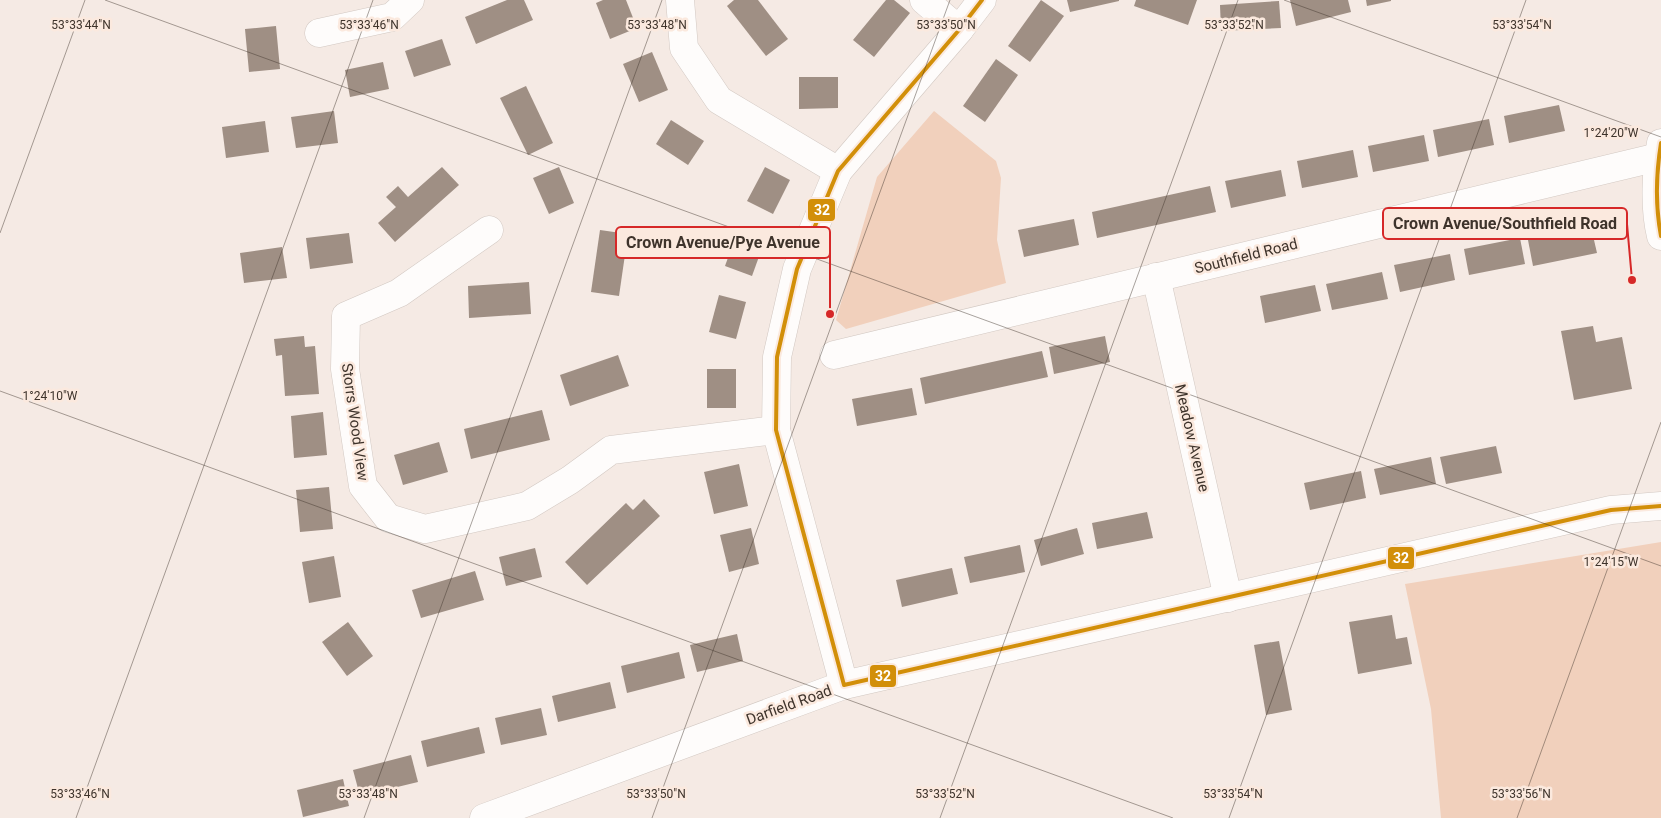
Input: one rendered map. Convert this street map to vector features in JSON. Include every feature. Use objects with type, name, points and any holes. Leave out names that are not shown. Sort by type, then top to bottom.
[{"type":"street","points":[[319,33],[392,17],[410,0]]},
{"type":"street","points":[[680,0],[684,48],[719,100],[838,171]]},
{"type":"street","points":[[924,0],[959,30]]},
{"type":"street","points":[[844,685],[776,430],[776,356],[797,269],[838,171],[959,30],[982,0]]},
{"type":"street","points":[[1660,150],[1657,220],[1661,236]]},
{"type":"street","name":"Southfield Road","points":[[834,355],[1156,277],[1660,150]]},
{"type":"street","name":"Storrs Wood View","points":[[489,230],[399,293],[346,316],[345,369],[363,486],[388,518],[425,528],[527,506],[570,480],[611,450],[776,430]]},
{"type":"street","name":"Meadow Avenue","points":[[1156,277],[1228,598]]},
{"type":"street","name":"Darfield Road","points":[[484,818],[844,685],[1611,510],[1661,506]]},
{"type":"shaded area","points":[[934,111],[996,161],[1001,178],[997,240],[1006,283],[846,329],[836,320],[877,177]]},
{"type":"shaded area","points":[[1661,542],[1661,818],[1441,818],[1431,709],[1405,584]]},
{"type":"building","points":[[507,0],[524,0],[533,20],[476,44],[465,17]]},
{"type":"building","points":[[603,0],[626,0],[637,28],[610,39],[596,3]]},
{"type":"building","points":[[734,0],[758,0],[788,39],[766,56],[727,6]]},
{"type":"building","points":[[886,0],[894,0],[910,13],[874,57],[853,40]]},
{"type":"building","points":[[1041,0],[1064,16],[1030,62],[1008,46]]},
{"type":"building","points":[[1067,0],[1119,0],[1119,1],[1070,12]]},
{"type":"building","points":[[1136,0],[1197,0],[1188,25],[1134,6]]},
{"type":"building","points":[[1290,0],[1348,0],[1351,12],[1296,26]]},
{"type":"building","points":[[1366,0],[1391,0],[1391,1],[1367,6]]},
{"type":"building","points":[[1279,1],[1281,28],[1221,31],[1220,5]]},
{"type":"building","points":[[276,26],[280,69],[249,72],[245,29]]},
{"type":"building","points":[[442,39],[451,65],[414,77],[405,51]]},
{"type":"building","points":[[652,52],[668,90],[639,102],[623,64]]},
{"type":"building","points":[[996,59],[1018,75],[985,122],[963,106]]},
{"type":"building","points":[[383,62],[389,89],[350,97],[345,70]]},
{"type":"building","points":[[799,77],[838,77],[838,108],[799,109]]},
{"type":"building","points":[[526,86],[553,143],[528,155],[500,98]]},
{"type":"building","points":[[1559,105],[1565,131],[1509,143],[1504,116]]},
{"type":"building","points":[[334,111],[338,143],[296,148],[291,117]]},
{"type":"building","points":[[1489,119],[1494,145],[1438,157],[1433,130]]},
{"type":"building","points":[[671,120],[704,141],[688,165],[656,144]]},
{"type":"building","points":[[265,121],[269,152],[226,158],[222,127]]},
{"type":"building","points":[[1424,135],[1429,161],[1373,172],[1368,146]]},
{"type":"building","points":[[1353,150],[1358,177],[1302,188],[1297,161]]},
{"type":"building","points":[[442,167],[459,185],[395,242],[378,223],[396,207],[386,197],[398,186],[408,197]]},
{"type":"building","points":[[559,167],[574,203],[549,214],[533,178]]},
{"type":"building","points":[[765,167],[790,180],[773,214],[747,201]]},
{"type":"building","points":[[1281,170],[1286,196],[1231,208],[1225,181]]},
{"type":"building","points":[[1210,186],[1216,212],[1097,238],[1092,212]]},
{"type":"building","points":[[1074,219],[1079,245],[1024,257],[1018,230]]},
{"type":"building","points":[[1591,227],[1597,253],[1533,266],[1528,240]]},
{"type":"building","points":[[600,230],[628,234],[619,296],[591,292]]},
{"type":"building","points":[[738,230],[765,240],[752,276],[725,266]]},
{"type":"building","points":[[349,233],[353,263],[310,269],[306,238]]},
{"type":"building","points":[[1520,238],[1525,264],[1469,275],[1464,249]]},
{"type":"building","points":[[282,247],[287,278],[244,283],[240,253]]},
{"type":"building","points":[[1450,254],[1455,280],[1400,292],[1394,265]]},
{"type":"building","points":[[1382,272],[1388,299],[1332,310],[1326,284]]},
{"type":"building","points":[[529,282],[531,314],[469,318],[468,286]]},
{"type":"building","points":[[1315,285],[1321,311],[1265,323],[1260,296]]},
{"type":"building","points":[[719,295],[746,302],[736,339],[709,332]]},
{"type":"building","points":[[1593,326],[1596,342],[1622,337],[1632,389],[1574,400],[1561,331]]},
{"type":"building","points":[[304,336],[305,347],[315,346],[319,394],[285,396],[282,355],[276,356],[274,339]]},
{"type":"building","points":[[1105,336],[1110,362],[1054,374],[1049,347]]},
{"type":"building","points":[[1042,351],[1048,377],[925,404],[920,378]]},
{"type":"building","points":[[618,355],[629,386],[570,406],[560,375]]},
{"type":"building","points":[[707,369],[736,369],[736,408],[707,408]]},
{"type":"building","points":[[912,388],[917,415],[857,426],[852,399]]},
{"type":"building","points":[[542,410],[550,440],[471,459],[464,429]]},
{"type":"building","points":[[323,412],[327,455],[294,458],[291,416]]},
{"type":"building","points":[[439,442],[448,472],[403,485],[394,455]]},
{"type":"building","points":[[1496,446],[1502,473],[1446,484],[1440,457]]},
{"type":"building","points":[[1431,457],[1436,484],[1380,495],[1374,469]]},
{"type":"building","points":[[739,464],[748,506],[714,514],[704,472]]},
{"type":"building","points":[[1361,471],[1366,498],[1310,510],[1304,483]]},
{"type":"building","points":[[329,487],[333,529],[300,532],[296,490]]},
{"type":"building","points":[[644,499],[660,516],[587,585],[565,562],[626,503],[633,510]]},
{"type":"building","points":[[1147,512],[1153,538],[1097,549],[1092,523]]},
{"type":"building","points":[[751,528],[759,564],[729,572],[720,535]]},
{"type":"building","points":[[1077,528],[1084,554],[1041,566],[1034,540]]},
{"type":"building","points":[[1020,545],[1025,572],[970,583],[964,557]]},
{"type":"building","points":[[535,548],[542,577],[506,586],[499,557]]},
{"type":"building","points":[[334,556],[341,597],[309,603],[302,562]]},
{"type":"building","points":[[952,568],[958,594],[902,607],[896,580]]},
{"type":"building","points":[[475,571],[484,600],[421,618],[412,590]]},
{"type":"building","points":[[1392,615],[1396,639],[1407,637],[1412,664],[1358,674],[1349,622]]},
{"type":"building","points":[[348,622],[373,656],[347,676],[322,642]]},
{"type":"building","points":[[737,634],[743,661],[697,672],[690,645]]},
{"type":"building","points":[[1279,641],[1292,710],[1266,715],[1254,645]]},
{"type":"building","points":[[679,652],[685,678],[627,693],[621,666]]},
{"type":"building","points":[[610,682],[616,708],[558,722],[552,696]]},
{"type":"building","points":[[541,708],[547,735],[501,745],[495,718]]},
{"type":"building","points":[[479,727],[485,753],[427,767],[421,741]]},
{"type":"building","points":[[411,755],[418,782],[360,796],[353,770]]},
{"type":"building","points":[[343,779],[349,806],[303,817],[297,790]]},
{"type":"transit line","name":"32","points":[[982,0],[959,30],[838,171],[797,269],[777,357],[776,430],[844,685],[1611,510],[1661,506]]},
{"type":"transit line","name":"32","points":[[1661,143],[1657,190],[1661,236]]},
{"type":"place","name":"Crown Avenue/Southfield Road","points":[[1632,280]]},
{"type":"place","name":"Crown Avenue/Pye Avenue","points":[[830,314]]}]
